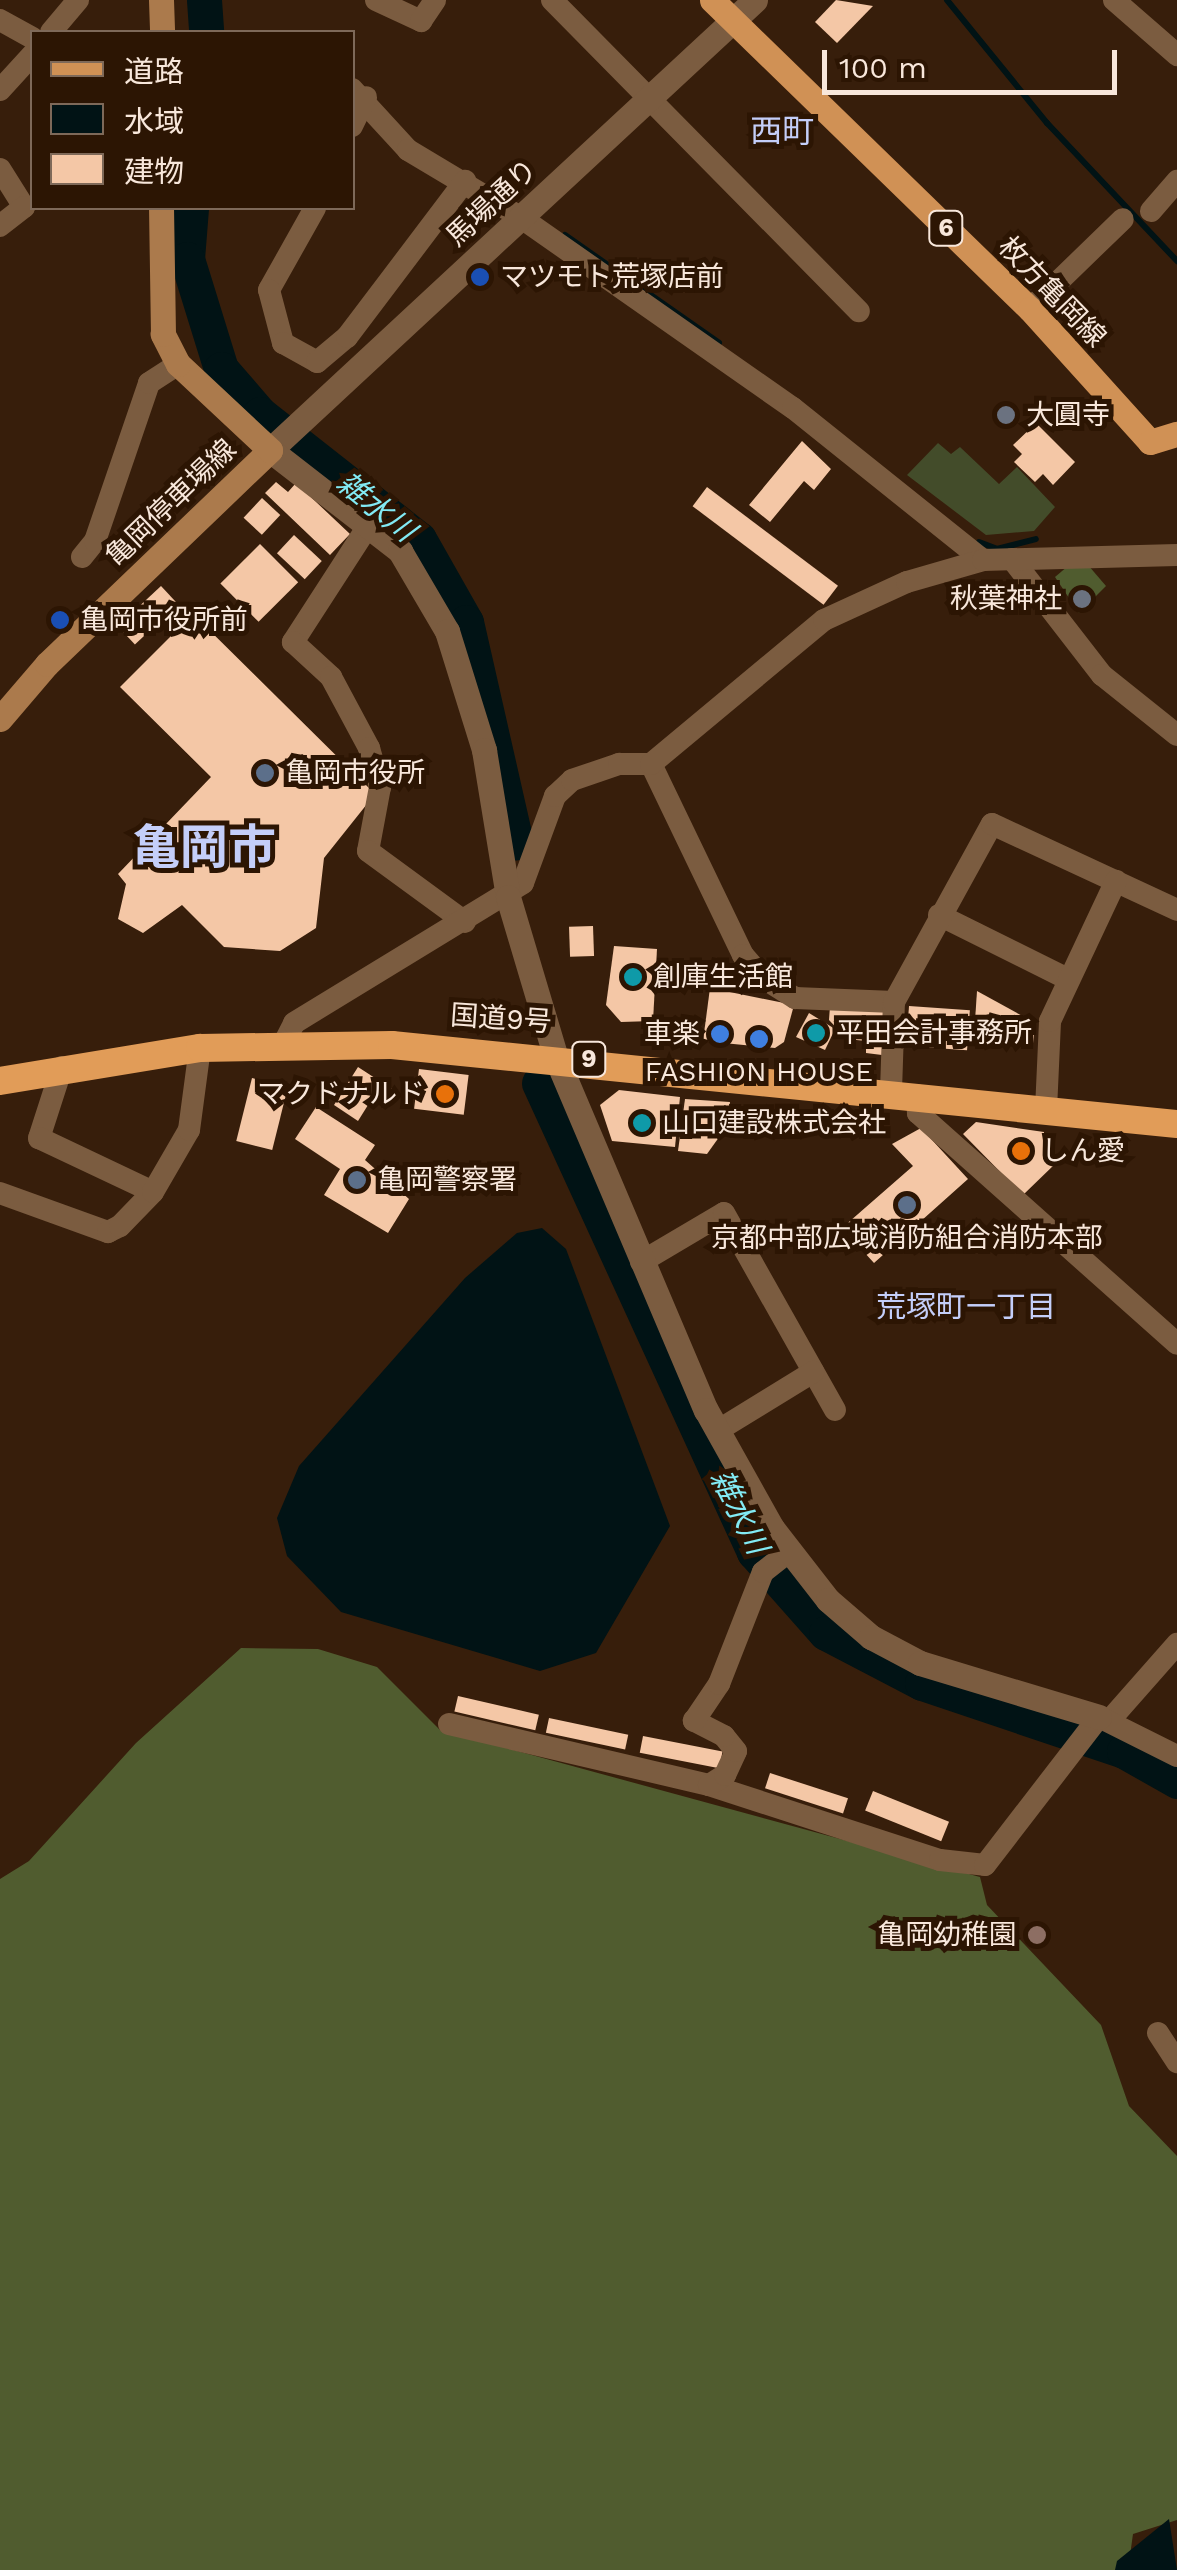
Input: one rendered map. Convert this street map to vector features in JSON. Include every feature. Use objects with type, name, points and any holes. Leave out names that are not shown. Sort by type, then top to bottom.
[{"type":"highway","name":"国道9号","points":[[0,1082],[62,1067],[200,1048],[284,1043],[555,1055],[1177,1124]]},
{"type":"main road","points":[[161,0],[162,30]]},
{"type":"main road","name":"枚方亀岡線","points":[[712,0],[1030,309],[1150,442],[1177,434]]},
{"type":"main road","points":[[161,210],[158,297],[178,364]]},
{"type":"main road","name":"亀岡停車場線","points":[[1,716],[275,445],[178,364]]},
{"type":"street","points":[[53,30],[78,0]]},
{"type":"street","points":[[376,0],[421,21],[435,0]]},
{"type":"street","points":[[552,0],[860,310]]},
{"type":"street","name":"馬場通り","points":[[275,445],[755,0]]},
{"type":"street","points":[[1114,0],[1177,55]]},
{"type":"street","points":[[0,20],[30,37]]},
{"type":"street","points":[[0,90],[30,57]]},
{"type":"street","points":[[359,93],[408,150],[520,217],[793,408],[983,560]]},
{"type":"street","points":[[0,169],[24,207],[0,226]]},
{"type":"street","points":[[314,210],[270,290],[283,342],[317,362],[347,337],[465,181]]},
{"type":"street","points":[[1151,211],[1177,181]]},
{"type":"street","points":[[1030,309],[1123,220]]},
{"type":"street","points":[[82,558],[95,541],[148,384],[178,364]]},
{"type":"street","points":[[275,445],[370,523],[424,582],[459,662],[484,750],[508,896],[555,1055],[641,1262],[718,1430],[789,1552],[871,1637],[920,1663],[1104,1719],[1177,1756]]},
{"type":"street","points":[[370,523],[292,642],[332,677],[369,748],[380,787],[368,851],[465,922]]},
{"type":"street","points":[[284,1043],[294,1023],[508,896],[535,865],[554,796],[572,780],[619,764],[650,764],[824,620],[906,582],[983,560],[1177,555]]},
{"type":"street","points":[[1012,559],[1102,675],[1177,735]]},
{"type":"street","points":[[650,764],[743,955],[763,978],[795,998],[894,1002]]},
{"type":"street","points":[[1177,910],[992,824],[938,914],[894,1002],[904,1093],[918,1113],[1177,1344]]},
{"type":"street","points":[[1046,1110],[1050,1022],[1116,881]]},
{"type":"street","points":[[938,914],[1068,979]]},
{"type":"street","points":[[0,1193],[108,1232],[153,1192],[189,1130],[200,1048]]},
{"type":"street","points":[[62,1067],[39,1138],[153,1192]]},
{"type":"street","points":[[641,1262],[724,1212],[835,1410]]},
{"type":"street","points":[[718,1430],[813,1372]]},
{"type":"street","points":[[708,1785],[725,1775],[736,1752],[724,1736],[694,1721],[719,1684],[764,1572],[789,1552]]},
{"type":"street","points":[[449,1724],[708,1785],[940,1860],[985,1865],[1104,1719],[1173,1656]]},
{"type":"street","points":[[1158,2033],[1177,2062]]},
{"type":"green space","points":[[938,443],[951,454],[960,447],[999,484],[1017,467],[1055,507],[1034,531],[986,535],[907,475]]},
{"type":"green space","name":"秋葉神社","points":[[1088,565],[1106,586],[1079,613],[1055,577],[1068,566]]},
{"type":"green space","points":[[241,1648],[318,1649],[377,1667],[440,1730],[980,1877],[987,1905],[1101,2025],[1129,2106],[1177,2156],[1177,2520],[1133,2534],[1128,2570],[0,2570],[0,1879],[29,1861],[136,1743]]},
{"type":"water","points":[[542,1228],[566,1249],[670,1526],[596,1653],[540,1671],[341,1612],[287,1556],[277,1518],[299,1466],[465,1278],[517,1233]]},
{"type":"water","points":[[1169,2519],[1177,2570],[1115,2570],[1117,2561]]},
{"type":"building","points":[[836,0],[873,6],[837,43],[815,22]]},
{"type":"building","points":[[1036,423],[1075,462],[1053,485],[1043,474],[1035,482],[1014,462],[1022,454],[1013,445]]},
{"type":"building","points":[[802,441],[831,469],[814,490],[804,481],[770,522],[749,505]]},
{"type":"building","points":[[276,482],[288,492],[296,483],[350,534],[330,555],[265,493]]},
{"type":"building","points":[[707,487],[838,586],[824,605],[693,506]]},
{"type":"building","points":[[262,498],[280,515],[262,535],[244,518]]},
{"type":"building","points":[[294,535],[322,561],[305,579],[277,553]]},
{"type":"building","points":[[260,544],[298,582],[259,622],[220,584]]},
{"type":"building","points":[[161,586],[178,604],[135,645],[118,626]]},
{"type":"building","points":[[193,614],[375,794],[324,858],[316,928],[280,951],[224,947],[182,905],[143,933],[118,919],[126,884],[118,874],[211,777],[120,687]]},
{"type":"building","points":[[593,926],[594,956],[570,957],[569,927]]},
{"type":"building","name":"創庫生活館","points":[[614,946],[657,949],[653,1021],[621,1022],[606,1005]]},
{"type":"building","points":[[710,988],[794,1005],[784,1042],[775,1048],[703,1041]]},
{"type":"building","points":[[977,991],[1035,1023],[1033,1043],[974,1036]]},
{"type":"building","points":[[830,1006],[887,1012],[882,1055],[866,1053],[866,1041],[847,1039],[829,1020]]},
{"type":"building","points":[[909,1006],[970,1010],[967,1050],[906,1046]]},
{"type":"building","name":"平田会計事務所","points":[[809,1013],[835,1029],[825,1050],[796,1037]]},
{"type":"building","points":[[358,1067],[395,1091],[387,1106],[373,1097],[358,1121],[334,1105]]},
{"type":"building","points":[[419,1069],[469,1075],[464,1115],[414,1109]]},
{"type":"building","points":[[252,1078],[288,1087],[272,1150],[236,1141]]},
{"type":"building","name":"山口建設株式会社","points":[[619,1090],[680,1097],[675,1147],[612,1141],[600,1105]]},
{"type":"building","points":[[685,1099],[730,1102],[727,1126],[707,1154],[678,1151]]},
{"type":"building","points":[[316,1107],[375,1145],[365,1160],[409,1199],[388,1233],[324,1195],[340,1169],[295,1139]]},
{"type":"building","points":[[976,1122],[1044,1132],[1044,1151],[1056,1163],[1023,1195],[963,1134]]},
{"type":"building","points":[[921,1128],[968,1179],[874,1263],[842,1228],[913,1166],[892,1144]]},
{"type":"building","points":[[458,1696],[539,1715],[535,1730],[454,1712]]},
{"type":"building","points":[[549,1718],[628,1735],[625,1750],[546,1733]]},
{"type":"building","points":[[643,1736],[723,1751],[719,1768],[640,1753]]},
{"type":"building","points":[[770,1773],[848,1798],[843,1814],[765,1788]]},
{"type":"building","points":[[873,1791],[949,1822],[941,1841],[865,1810]]},
{"type":"waterway","name":"雑水川","points":[[204,0],[206,30]]},
{"type":"waterway","points":[[947,0],[1047,123],[1177,261]]},
{"type":"waterway","name":"雑水川","points":[[191,210],[187,259],[221,369],[260,414],[419,539],[466,622],[516,842]]},
{"type":"waterway","points":[[565,235],[719,343]]},
{"type":"waterway","points":[[979,542],[997,549],[1036,539]]},
{"type":"waterway","name":"雑水川","points":[[539,1083],[754,1552],[826,1633],[922,1683],[1124,1751],[1177,1781]]},
{"type":"place","name":"マツモト荒塚店前","points":[[480,277]]},
{"type":"place","name":"大圓寺","points":[[1006,415]]},
{"type":"place","name":"秋葉神社","points":[[1082,599]]},
{"type":"place","name":"亀岡市役所前","points":[[60,620]]},
{"type":"place","name":"亀岡市役所","points":[[265,773]]},
{"type":"place","name":"創庫生活館","points":[[633,977]]},
{"type":"place","name":"平田会計事務所","points":[[816,1033]]},
{"type":"place","name":"車楽","points":[[720,1034]]},
{"type":"place","name":"FASHION HOUSE","points":[[759,1039]]},
{"type":"place","name":"マクドナルド","points":[[445,1094]]},
{"type":"place","name":"山口建設株式会社","points":[[642,1123]]},
{"type":"place","name":"しん愛","points":[[1021,1151]]},
{"type":"place","name":"亀岡警察署","points":[[357,1180]]},
{"type":"place","name":"京都中部広域消防組合消防本部","points":[[907,1205]]},
{"type":"place","name":"亀岡幼稚園","points":[[1037,1935]]},
{"type":"district","name":"西町","points":[[782,131]]},
{"type":"district","name":"亀岡市","points":[[204,848]]},
{"type":"district","name":"荒塚町一丁目","points":[[966,1307]]}]
